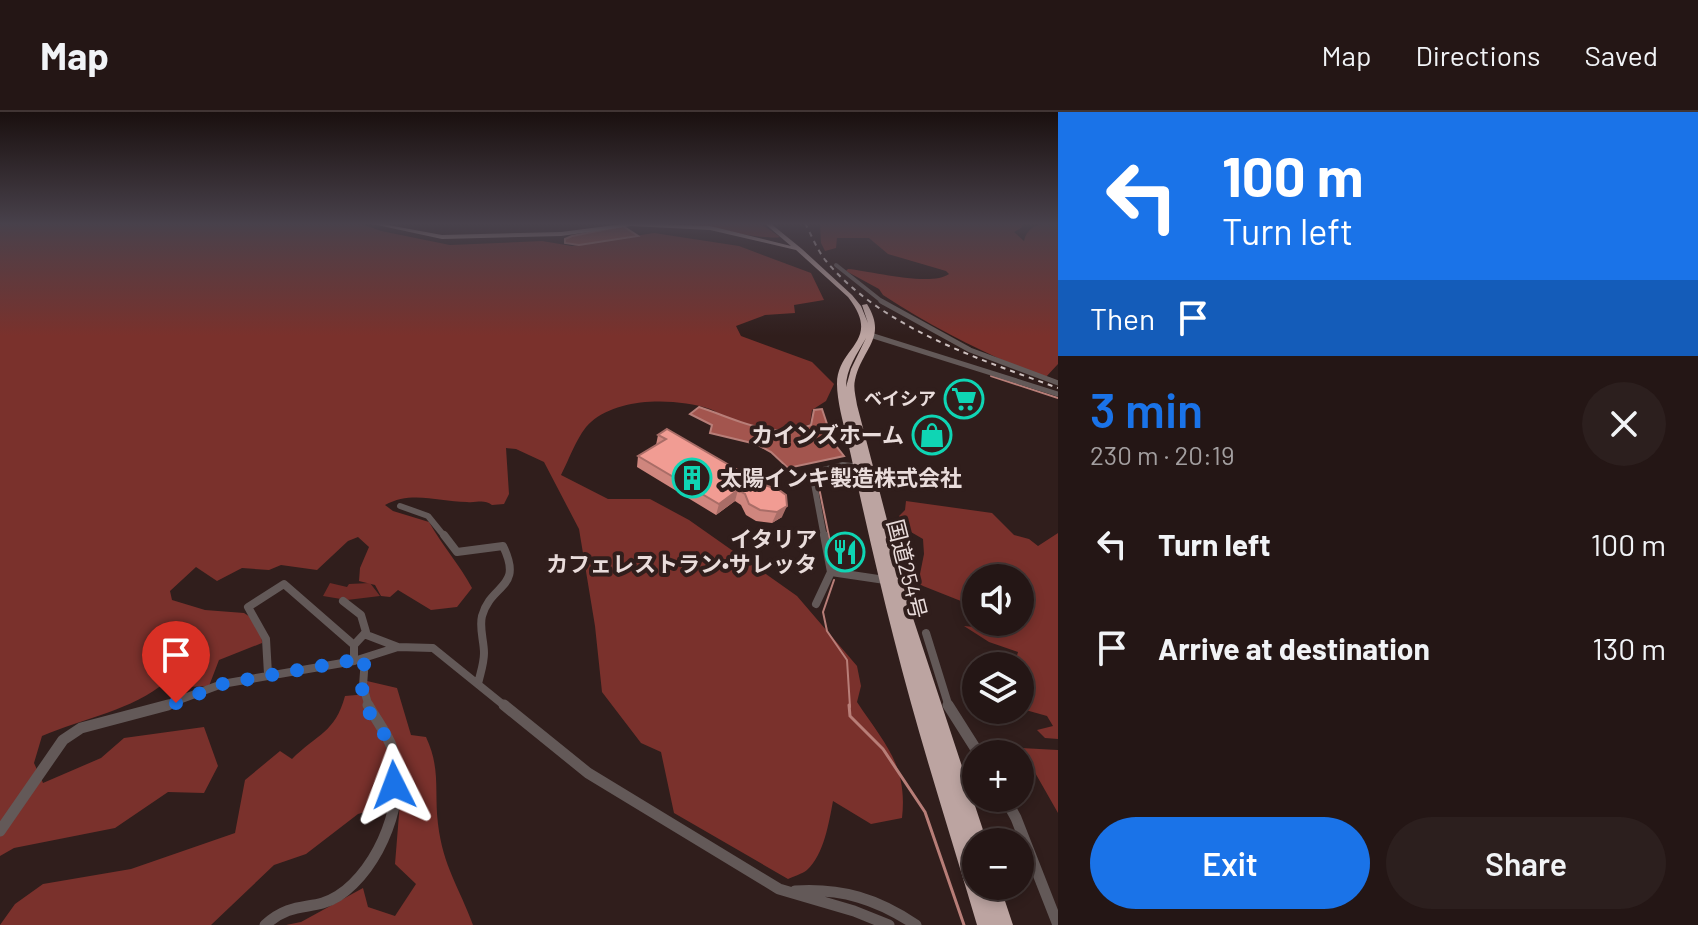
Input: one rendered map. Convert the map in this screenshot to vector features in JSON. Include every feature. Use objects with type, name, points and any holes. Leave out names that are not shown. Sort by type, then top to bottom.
[{"type":"highway","points":[[811,261],[858,306],[869,335]]},
{"type":"highway","name":"国道254号","points":[[869,335],[846,366],[841,388],[885,580],[986,925]]},
{"type":"highway","name":"国道254号","points":[[869,335],[852,375],[850,390],[897,583],[973,828]]},
{"type":"highway","points":[[996,900],[1004,925]]},
{"type":"street","points":[[836,265],[865,289],[921,324],[983,355],[1058,383]]},
{"type":"street","points":[[869,335],[970,364],[1058,394]]},
{"type":"street","points":[[816,604],[831,572],[812,473],[843,465],[860,467]]},
{"type":"street","points":[[400,506],[428,516],[457,552],[503,546],[509,555],[512,568],[509,577],[481,617],[484,654],[478,684]]},
{"type":"street","points":[[831,572],[885,580]]},
{"type":"street","points":[[265,925],[291,908],[321,904],[339,896],[364,870],[388,837],[395,764],[392,746],[369,712],[361,685],[360,660],[354,645],[284,584],[248,607],[271,650],[268,674]]},
{"type":"street","points":[[343,601],[361,615],[364,634]]},
{"type":"street","points":[[926,633],[945,700],[970,740]]},
{"type":"street","points":[[354,645],[364,634]]},
{"type":"street","points":[[364,634],[398,647],[433,648],[588,773],[661,820],[704,841],[767,883],[889,925]]},
{"type":"street","points":[[0,831],[63,740],[81,728],[176,703],[222,684],[360,660],[398,647]]},
{"type":"street","points":[[931,698],[945,700]]},
{"type":"street","points":[[1012,812],[1058,925]]},
{"type":"street","points":[[789,891],[846,890],[873,898],[916,925]]},
{"type":"shaded area","points":[[0,261],[779,261],[811,273],[824,300],[794,305],[795,313],[765,315],[736,326],[741,336],[812,362],[834,384],[826,401],[812,410],[810,424],[790,429],[768,429],[735,422],[696,405],[665,402],[632,404],[603,414],[586,427],[561,475],[608,499],[650,499],[689,520],[797,596],[857,666],[861,686],[857,702],[885,743],[898,769],[903,799],[902,818],[871,824],[833,801],[818,856],[807,870],[788,879],[674,813],[661,752],[641,743],[602,692],[579,529],[544,462],[516,449],[506,448],[509,494],[504,504],[415,497],[385,505],[393,511],[429,522],[472,588],[457,607],[431,610],[398,590],[390,597],[381,596],[375,585],[359,581],[360,568],[369,547],[358,537],[348,541],[317,570],[281,565],[269,570],[242,568],[217,581],[196,567],[170,591],[172,600],[205,610],[244,613],[261,624],[262,643],[219,660],[209,686],[187,687],[167,681],[123,707],[42,736],[34,763],[43,783],[101,758],[124,738],[204,727],[218,766],[204,793],[168,792],[115,828],[14,848],[0,856]]},
{"type":"shaded area","points":[[912,261],[1058,261],[1058,364],[1045,378],[942,330],[846,271],[929,279],[949,274]]},
{"type":"shaded area","points":[[699,407],[754,426],[782,430],[811,425],[814,410],[822,409],[833,442],[844,456],[788,468],[771,452],[756,444],[710,433],[712,425],[690,414]]},
{"type":"shaded area","points":[[906,501],[992,513],[1014,535],[1029,539],[1038,546],[1058,533],[1058,739],[1045,738],[1037,730],[1053,726],[1047,716],[1034,712],[1034,652],[1018,652],[980,636],[1034,636],[1034,564],[962,564],[962,601],[918,584],[924,554],[923,539],[904,528],[899,516],[905,510]]},
{"type":"shaded area","points":[[330,583],[347,587],[349,584],[370,583],[380,596],[347,600],[323,596]]},
{"type":"shaded area","points":[[367,681],[397,688],[411,735],[426,737],[435,770],[438,824],[444,852],[473,925],[286,925],[301,922],[363,888],[368,907],[395,916],[416,884],[395,864],[400,802],[358,814],[306,854],[274,865],[211,925],[0,925],[15,904],[43,884],[131,869],[235,833],[245,780],[280,751],[292,759],[330,726],[345,696],[368,694]]},
{"type":"shaded area","points":[[1034,749],[1058,750],[1058,813],[1034,771]]},
{"type":"building","points":[[667,429],[762,484],[779,490],[786,495],[787,506],[777,512],[760,510],[749,504],[745,494],[738,490],[719,504],[638,456],[666,439],[658,435]]},
{"type":"building","points":[[841,538],[856,541],[858,552],[843,550]]},
{"type":"waterway","points":[[991,376],[1058,398]]},
{"type":"waterway","points":[[817,478],[835,566]]},
{"type":"waterway","points":[[834,580],[823,612],[827,631],[847,660],[850,707]]},
{"type":"waterway","points":[[849,705],[850,716],[883,749],[925,812],[964,925]]},
{"type":"railway","points":[[826,261],[849,285],[903,323],[965,353],[1058,388]]},
{"type":"place","name":"ベイシア","points":[[964,399]]},
{"type":"place","name":"カインズホーム","points":[[932,435]]},
{"type":"place","name":"太陽インキ製造株式会社","points":[[692,478]]},
{"type":"place","name":"イタリア カフェレストラン•サレッタ","points":[[845,552]]},
{"type":"route","points":[[176,703],[222,684],[365,658],[361,685],[369,712],[392,746],[394,785]]}]
